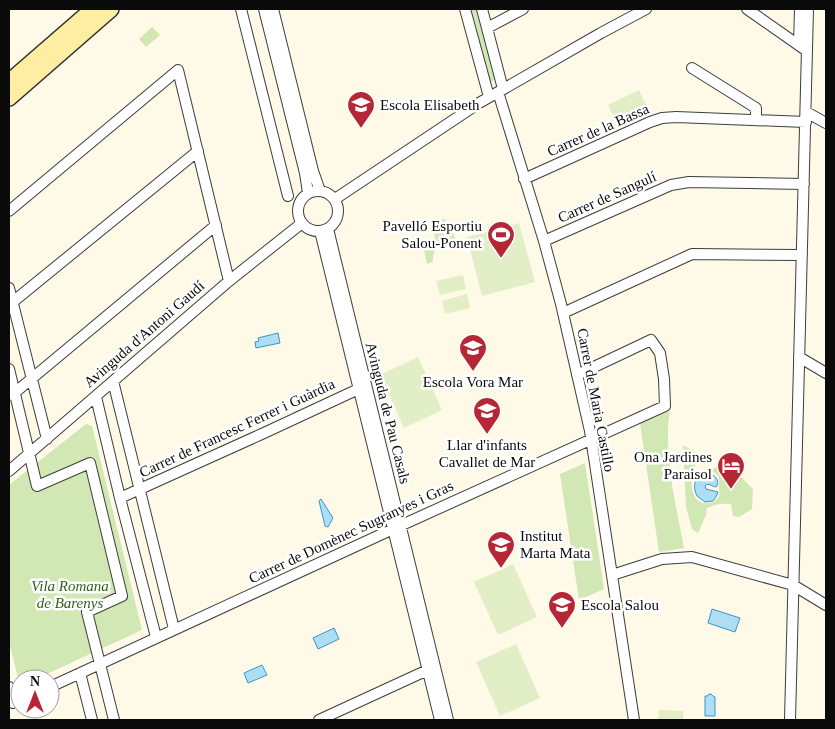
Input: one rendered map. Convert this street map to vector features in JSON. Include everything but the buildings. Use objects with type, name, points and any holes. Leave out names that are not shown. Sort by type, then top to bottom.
[{"type":"street","points":[[9,82],[93,9]]},
{"type":"street","points":[[9,98],[111,9]]},
{"type":"street","points":[[241,9],[288,196]]},
{"type":"street","points":[[264,9],[303,163],[308,193]]},
{"type":"street","points":[[273,9],[313,171],[320,191]]},
{"type":"street","points":[[465,9],[497,93]]},
{"type":"street","points":[[482,9],[487,28],[497,93]]},
{"type":"street","points":[[487,28],[523,9]]},
{"type":"street","points":[[335,199],[497,93],[600,33],[646,9]]},
{"type":"street","points":[[747,9],[803,48]]},
{"type":"street","points":[[790,720],[806,117],[800,9]]},
{"type":"street","points":[[803,48],[808,9]]},
{"type":"street","points":[[692,68],[756,108],[756,120]]},
{"type":"street","points":[[9,211],[178,70],[229,281]]},
{"type":"street","name":"Carrer de Maria Castillo","points":[[497,93],[544,241],[563,313],[591,439],[634,720]]},
{"type":"street","name":"Carrer de la Bassa","points":[[524,178],[662,118],[696,117],[756,120],[806,117]]},
{"type":"street","points":[[806,117],[826,123]]},
{"type":"street","points":[[10,304],[198,150]]},
{"type":"street","name":"Carrer de Sangulí","points":[[544,241],[671,185],[689,182],[804,184]]},
{"type":"street","points":[[320,191],[331,195],[338,206],[338,217],[334,224],[324,230],[308,228],[302,223],[298,208],[308,193],[320,191]]},
{"type":"street","name":"Avinguda d'Antoni Gaudí","points":[[10,470],[229,281],[302,223]]},
{"type":"street","points":[[12,395],[216,225]]},
{"type":"street","name":"Avinguda de Pau Casals","points":[[324,230],[432,668],[448,720]]},
{"type":"street","points":[[205,234],[220,240]]},
{"type":"street","points":[[563,313],[692,254],[802,255]]},
{"type":"street","points":[[24,293],[9,287],[10,304],[32,378],[47,439]]},
{"type":"street","name":"Carrer de Domènec Sugranyes i Gras","points":[[60,682],[669,403],[660,353],[651,340],[577,375]]},
{"type":"street","points":[[800,357],[826,373]]},
{"type":"street","points":[[27,361],[44,368]]},
{"type":"street","points":[[9,369],[12,395],[37,486],[90,463],[122,596],[87,612],[114,720]]},
{"type":"street","points":[[113,381],[174,629]]},
{"type":"street","name":"Carrer de Francesc Ferrer i Guàrdia","points":[[120,498],[264,434],[362,387]]},
{"type":"street","points":[[96,397],[156,637]]},
{"type":"street","points":[[9,458],[10,470]]},
{"type":"street","points":[[612,575],[662,559],[688,557],[793,585],[826,605]]},
{"type":"street","points":[[319,720],[432,668]]},
{"type":"street","name":"Avinguda de Pau Casals","points":[[432,668],[440,720]]},
{"type":"street","points":[[80,673],[92,720]]},
{"type":"green space","points":[[470,9],[478,9],[496,79],[490,82]]},
{"type":"green space","points":[[152,27],[160,35],[146,47],[139,39]]},
{"type":"green space","points":[[639,90],[648,109],[617,123],[608,105]]},
{"type":"green space","points":[[445,219],[446,223],[451,222],[457,248],[449,245],[442,246],[434,252],[433,262],[427,264],[422,241],[435,238],[431,222]]},
{"type":"green space","name":"Pavelló Esportiu Salou-Ponent","points":[[519,223],[535,282],[482,296],[467,237]]},
{"type":"green space","points":[[463,275],[466,289],[440,295],[436,281]]},
{"type":"green space","points":[[467,294],[470,308],[445,314],[442,301]]},
{"type":"green space","points":[[418,357],[442,410],[404,428],[380,375]]},
{"type":"green space","points":[[670,411],[668,420],[668,451],[673,493],[684,548],[659,552],[640,423]]},
{"type":"green space","name":"Vila Romana de Barenys","points":[[86,424],[92,426],[142,630],[58,669],[16,669],[9,642],[9,485]]},
{"type":"green space","points":[[683,445],[695,452],[697,458],[692,473],[692,490],[696,499],[700,502],[711,503],[717,499],[720,493],[719,479],[718,475],[710,470],[721,465],[740,476],[753,489],[752,509],[739,517],[733,516],[731,504],[721,504],[707,508],[698,533],[692,529],[686,507]]},
{"type":"green space","points":[[585,463],[604,589],[579,600],[560,474]]},
{"type":"green space","points":[[513,564],[537,617],[498,635],[474,582]]},
{"type":"green space","points":[[516,644],[540,698],[500,716],[476,662]]},
{"type":"green space","points":[[659,710],[683,711],[683,720],[658,720]]},
{"type":"water","points":[[278,333],[280,343],[256,348],[255,342],[259,341],[258,338]]},
{"type":"water","points":[[710,473],[717,479],[718,483],[716,487],[706,485],[706,489],[718,492],[713,501],[705,502],[697,496],[695,484],[701,475]]},
{"type":"water","points":[[321,499],[333,518],[328,527],[325,526],[319,501]]},
{"type":"water","points":[[712,609],[740,618],[735,632],[708,623]]},
{"type":"water","points":[[334,628],[339,639],[318,649],[313,638]]},
{"type":"water","points":[[262,665],[267,675],[248,683],[244,673]]},
{"type":"water","points":[[709,694],[715,697],[715,716],[705,716],[705,696]]},
{"type":"place","name":"Escola Elisabeth","points":[[361,129]]},
{"type":"place","name":"Pavelló Esportiu Salou-Ponent","points":[[501,259]]},
{"type":"place","name":"Escola Vora Mar","points":[[473,372]]},
{"type":"place","name":"Llar d'infants Cavallet de Mar","points":[[487,435]]},
{"type":"place","name":"Ona Jardines Paraisol","points":[[731,490]]},
{"type":"place","name":"Institut Marta Mata","points":[[501,569]]},
{"type":"place","name":"Escola Salou","points":[[562,629]]}]
